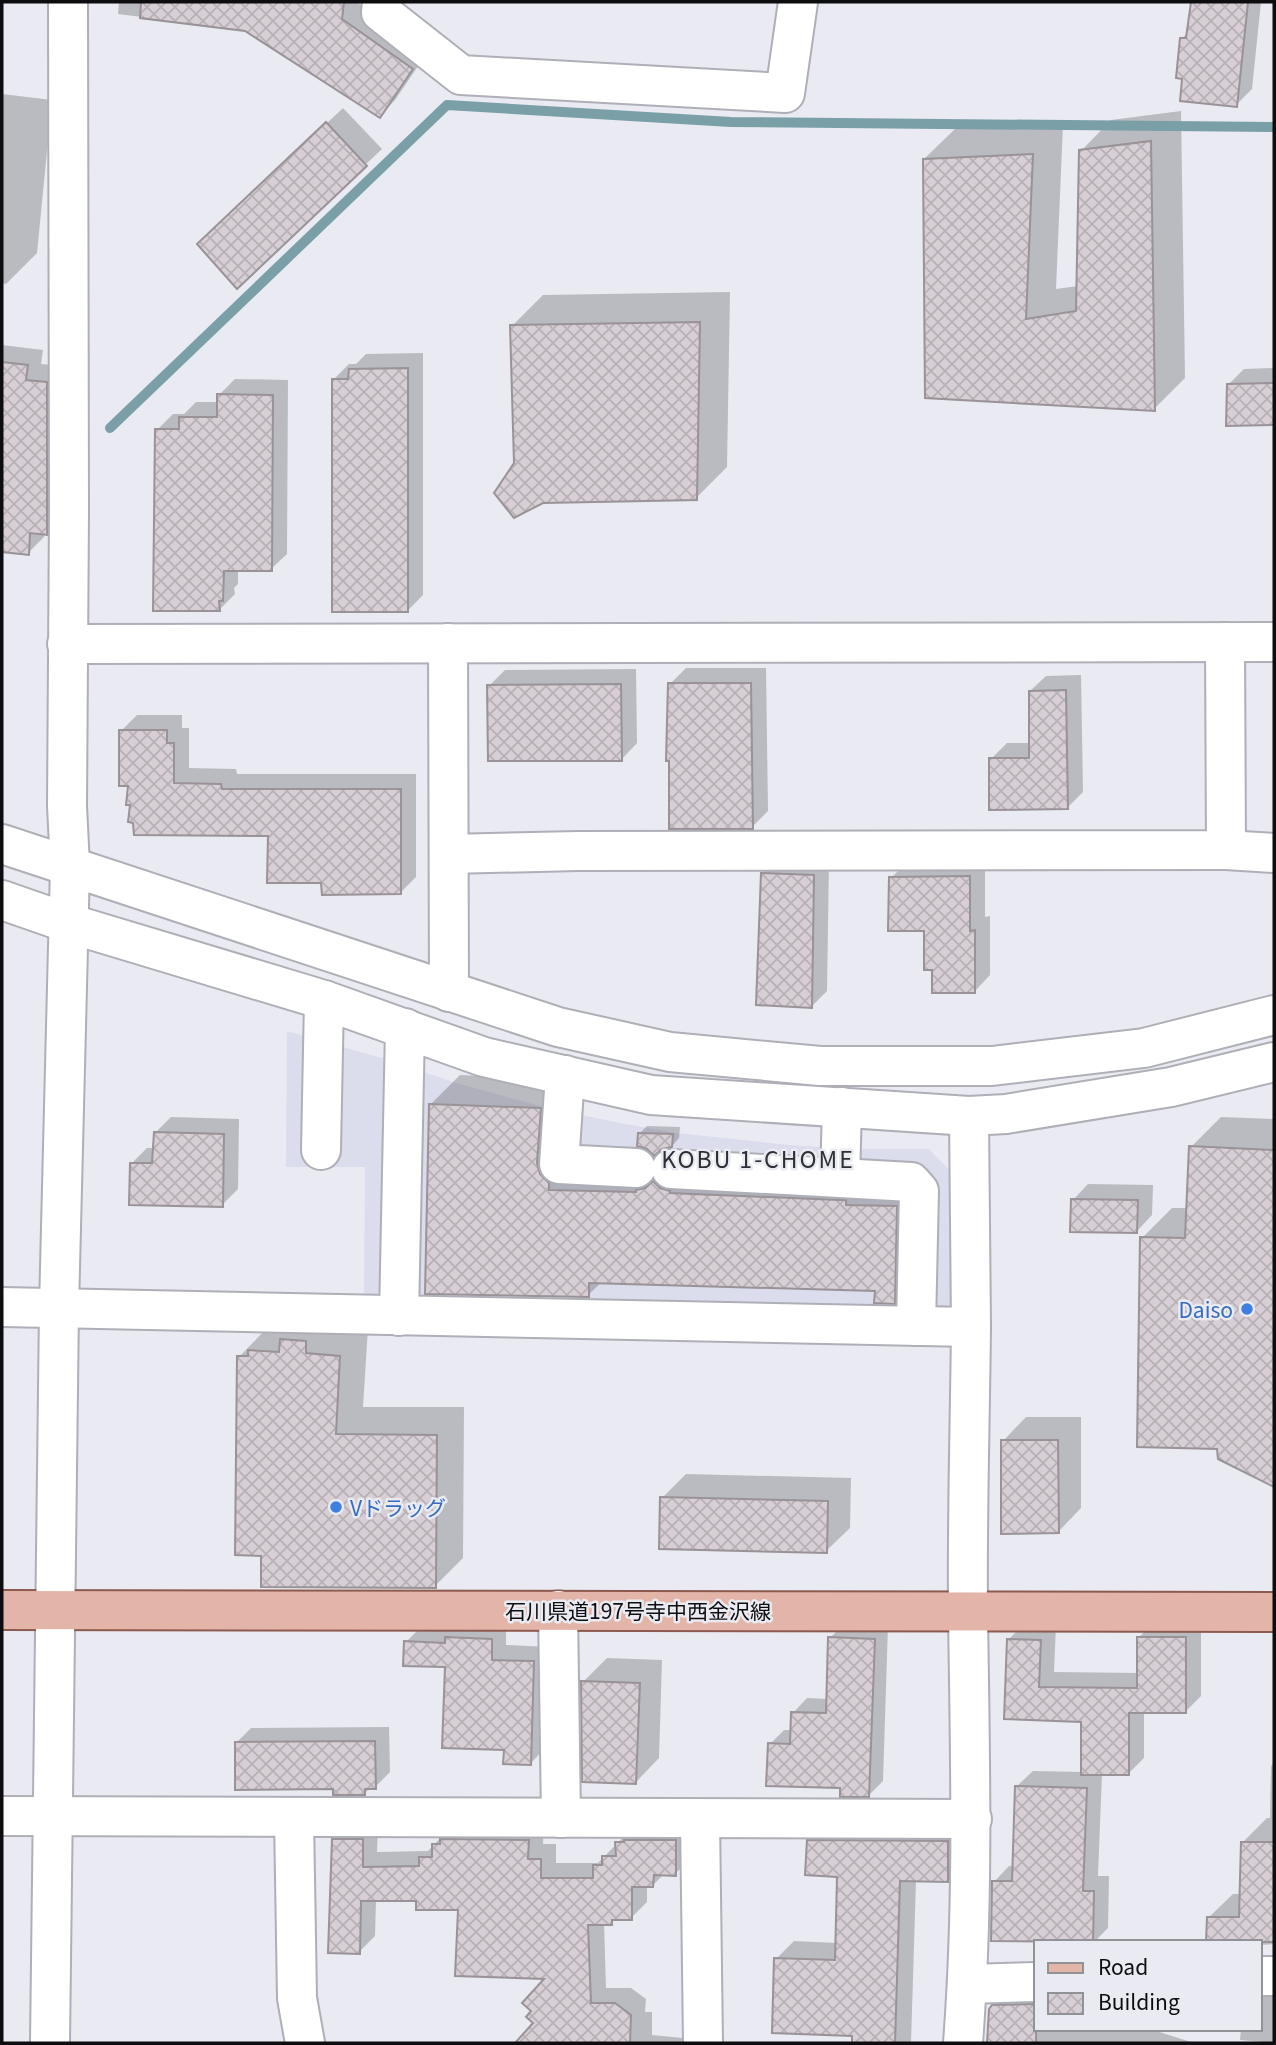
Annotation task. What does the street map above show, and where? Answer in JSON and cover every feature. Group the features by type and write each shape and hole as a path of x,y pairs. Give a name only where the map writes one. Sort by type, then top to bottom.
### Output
{"main road":[{"name":"石川県道197号寺中西金沢線","path":"2,1610 1274,1612"}],"street":[{"path":"50,2043 59,1308 70,866 66,806 69,510 68,2"},
{"path":"382,2 381,12 461,75 785,93 798,2"},
{"path":"1225,642 1226,850"},
{"path":"67,644 1274,642"},
{"path":"448,643 449,992"},
{"path":"2,844 558,1027 670,1052 820,1066 992,1066 1144,1048 1274,1015"},
{"path":"449,854 578,851 1226,850 1274,853"},
{"path":"2,900 68,923 324,1000 484,1056 651,1095 969,1116 1006,1114 1171,1087 1274,1062"},
{"path":"321,1150 324,1000"},
{"path":"399,1315 405,1028"},
{"path":"565,1075 559,1164 911,1181 919,1191 916,1326"},
{"path":"840,1178 842,1107"},
{"path":"963,2043 968,1984 972,1819 968,1611 971,1327 969,1116"},
{"path":"2,1307 971,1327"},
{"path":"558,1610 561,1818"},
{"path":"2,1816 972,1819"},
{"path":"294,1817 297,1998 305,2043"},
{"path":"700,1819 703,2043"},
{"path":"968,1984 1034,1982"}],"shaded area":[{"path":"287,1031 456,1083 547,1108 620,1123 676,1133 789,1145 849,1149 929,1149 955,1176 955,1300 941,1313 364,1299 365,1167 286,1167"}],"building":[{"path":"141,2 344,2 342,19 413,69 380,118 245,31 140,18"},
{"path":"1191,2 1248,2 1237,107 1180,101 1182,79 1176,78 1180,38 1186,38"},
{"path":"326,122 367,166 237,289 197,244"},
{"path":"1151,141 1155,411 925,398 923,159 1033,154 1026,319 1076,311 1079,150"},
{"path":"700,322 697,500 543,503 514,518 494,493 514,463 510,325"},
{"path":"2,362 28,365 26,380 47,382 47,535 30,533 29,555 2,552"},
{"path":"408,368 408,612 332,612 332,379 348,379 349,369"},
{"path":"1274,383 1274,425 1226,426 1227,384"},
{"path":"217,394 273,395 272,571 224,571 220,611 153,611 155,429 179,429 179,417 217,417"},
{"path":"668,683 751,683 753,829 669,829 669,761 666,761"},
{"path":"621,684 622,761 488,761 487,685"},
{"path":"1066,690 1068,809 989,810 989,758 1029,758 1029,691"},
{"path":"119,730 167,730 167,743 174,743 174,783 221,784 222,789 401,789 401,894 322,895 321,883 267,883 268,836 134,835 133,823 128,822 128,786 119,786"},
{"path":"761,873 814,875 812,1008 756,1005"},
{"path":"970,876 970,931 975,930 975,993 932,993 932,970 924,970 924,931 888,931 889,877"},
{"path":"429,1104 541,1108 537,1163 540,1174 549,1183 549,1190 636,1192 653,1181 670,1193 846,1200 846,1205 897,1206 895,1304 874,1303 875,1291 589,1283 589,1297 425,1294"},
{"path":"154,1132 224,1134 223,1207 129,1205 130,1163 152,1163"},
{"path":"638,1133 673,1134 672,1147 662,1149 654,1156 647,1149 637,1146"},
{"path":"1189,1146 1274,1150 1274,1487 1218,1459 1217,1449 1137,1447 1140,1237 1185,1238"},
{"path":"1071,1199 1138,1200 1137,1233 1070,1232"},
{"path":"280,1339 306,1341 306,1353 340,1356 336,1434 437,1435 436,1588 261,1587 261,1556 235,1555 237,1356 248,1356 248,1350 279,1352"},
{"path":"1001,1440 1058,1440 1059,1533 1001,1534"},
{"path":"660,1497 828,1501 827,1553 659,1549"},
{"path":"445,1637 492,1639 492,1660 534,1661 531,1765 503,1764 504,1750 442,1748 445,1667 403,1666 404,1641 445,1643"},
{"path":"828,1637 875,1639 869,1797 840,1797 840,1788 766,1786 768,1743 790,1744 791,1712 826,1713"},
{"path":"1137,1637 1186,1637 1186,1713 1129,1713 1129,1775 1081,1775 1081,1722 1004,1719 1007,1639 1041,1640 1039,1687 1137,1688"},
{"path":"581,1681 640,1683 636,1784 582,1782"},
{"path":"375,1741 376,1789 365,1789 365,1795 333,1795 333,1789 235,1790 235,1742"},
{"path":"1015,1786 1087,1788 1083,1891 1094,1891 1093,1940 991,1941 992,1881 1012,1881"},
{"path":"332,1839 363,1839 363,1867 419,1866 419,1857 432,1857 432,1844 440,1844 440,1839 529,1840 528,1859 541,1859 541,1878 593,1878 593,1865 602,1865 602,1856 616,1856 615,1842 676,1840 676,1876 654,1875 653,1887 632,1887 632,1920 612,1920 612,1925 588,1925 591,2003 615,2003 631,2015 630,2043 515,2043 533,2023 526,2017 531,2011 522,2003 544,1979 455,1976 458,1910 416,1910 416,1901 361,1901 360,1954 328,1953"},
{"path":"807,1840 948,1841 948,1882 900,1881 895,2043 852,2043 852,2036 772,2033 774,1958 835,1960 837,1877 805,1875"},
{"path":"1241,1842 1274,1842 1274,1942 1206,1940 1207,1917 1239,1917"},
{"path":"1034,2004 1036,2043 987,2043 989,2009 992,2005"}],"waterway":[{"path":"110,428 447,105 731,122 1274,127"}],"place":[{"name":"Daiso","path":"1247,1309"},
{"name":"Vドラッグ","path":"336,1507"}],"district":[{"name":"KOBU 1-CHOME","path":"758,1158"}]}
